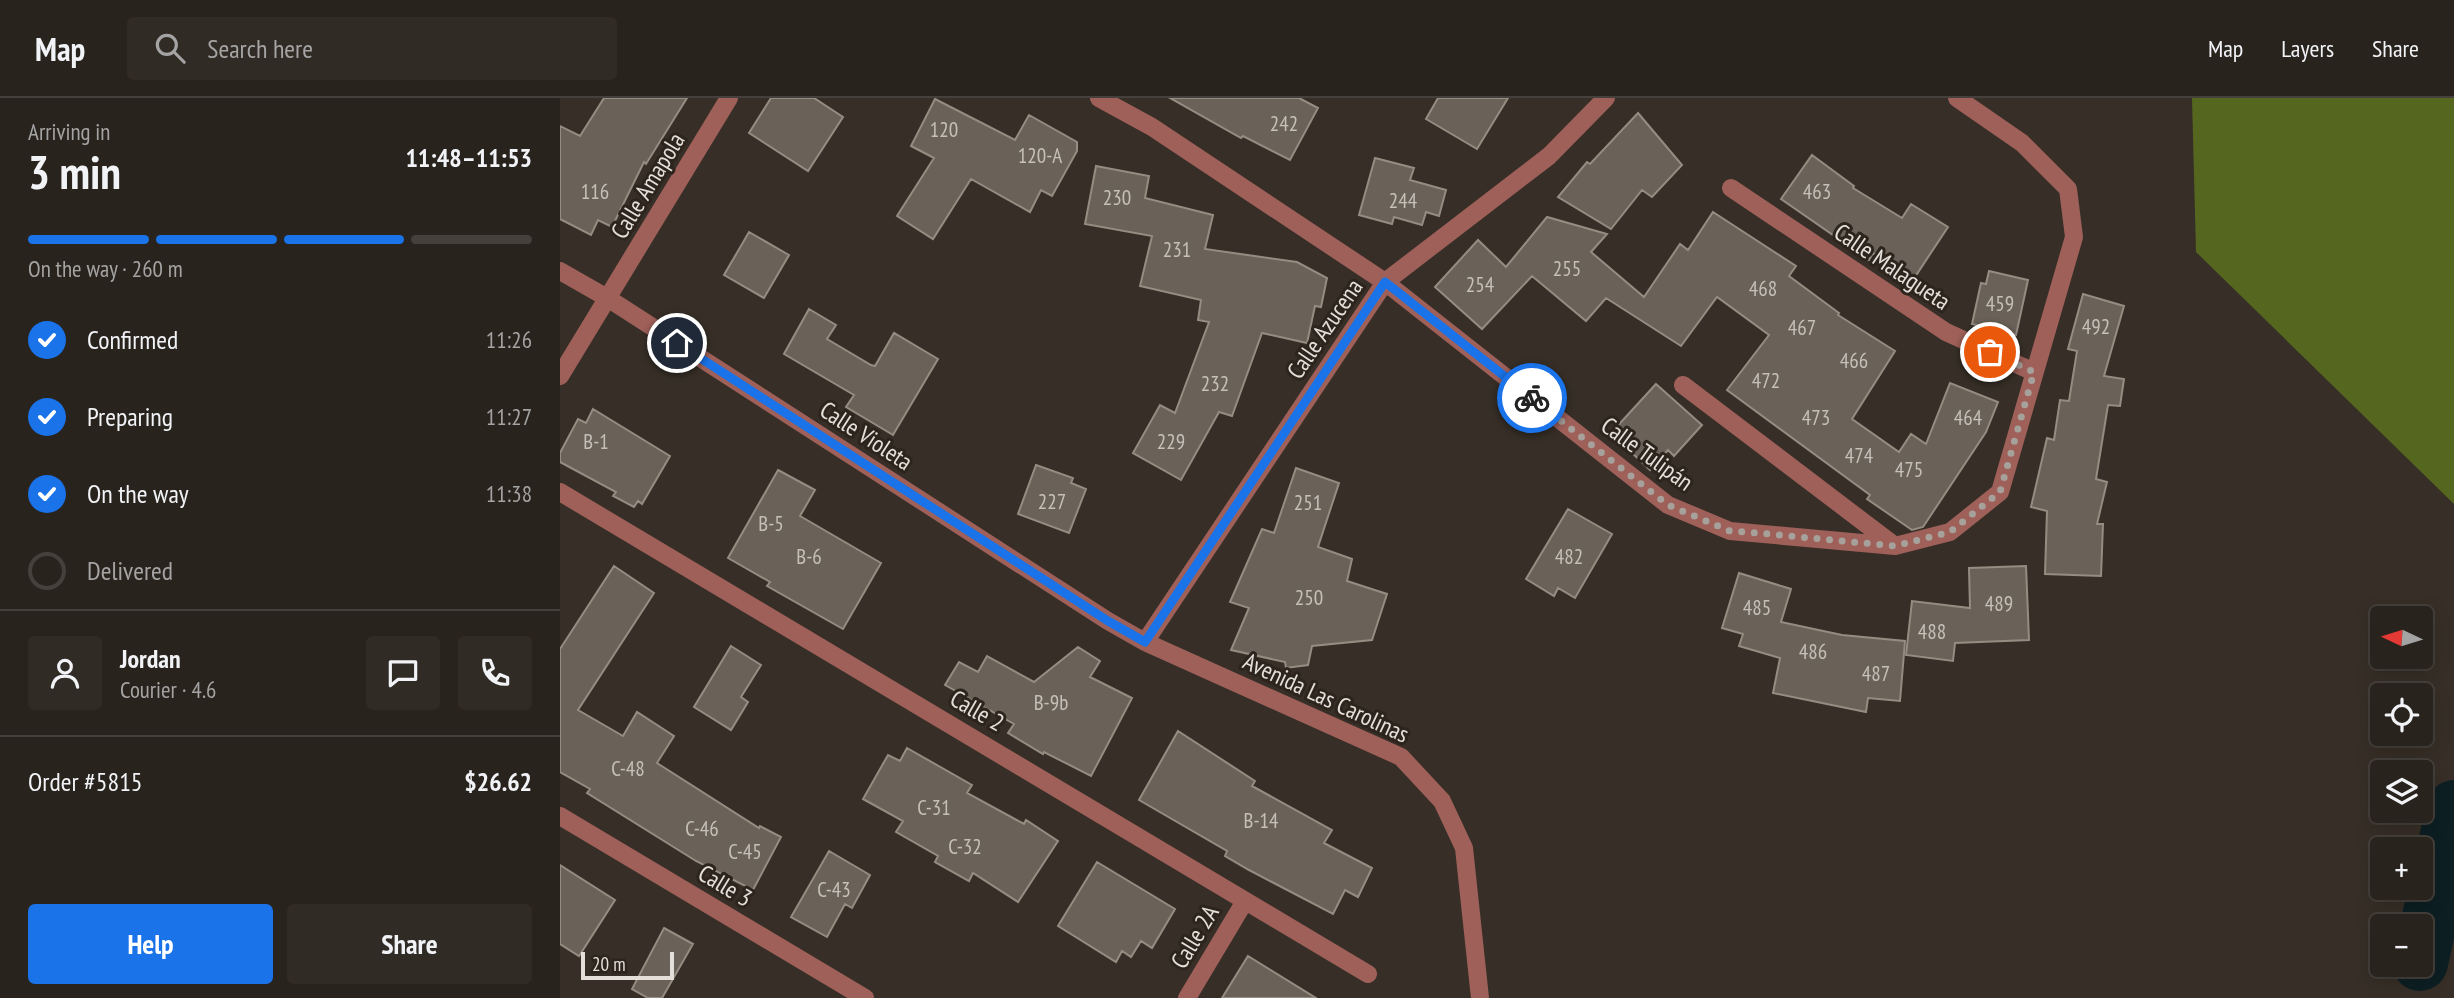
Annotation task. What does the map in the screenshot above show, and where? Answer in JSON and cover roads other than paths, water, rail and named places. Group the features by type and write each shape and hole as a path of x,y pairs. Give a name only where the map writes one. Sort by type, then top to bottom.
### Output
{"street":[{"name":"Calle Amapola","path":"560,376 729,98"},
{"name":"Calle Tulipán","path":"1099,98 1152,127 1385,282 1668,505 1730,531 1895,546 1950,532 2000,492 2074,237 2068,188 2022,143 1957,98"},
{"name":"Calle Azucena","path":"1145,642 1385,282 1549,156 1606,98"},
{"name":"Calle Malagueta","path":"1731,188 1945,332 2034,372"},
{"name":"Calle Violeta","path":"560,271 609,299 1108,621 1145,642"},
{"path":"1684,385 1895,546"},
{"name":"Calle 2","path":"560,492 1368,974"},
{"name":"Avenida Las Carolinas","path":"1145,642 1401,757 1442,801 1464,848 1480,998"},
{"name":"Calle 3","path":"560,816 865,998"},
{"name":"Calle 2A","path":"1187,998 1245,901"}],"waterway":[{"path":"2431,914 2454,808"}]}
